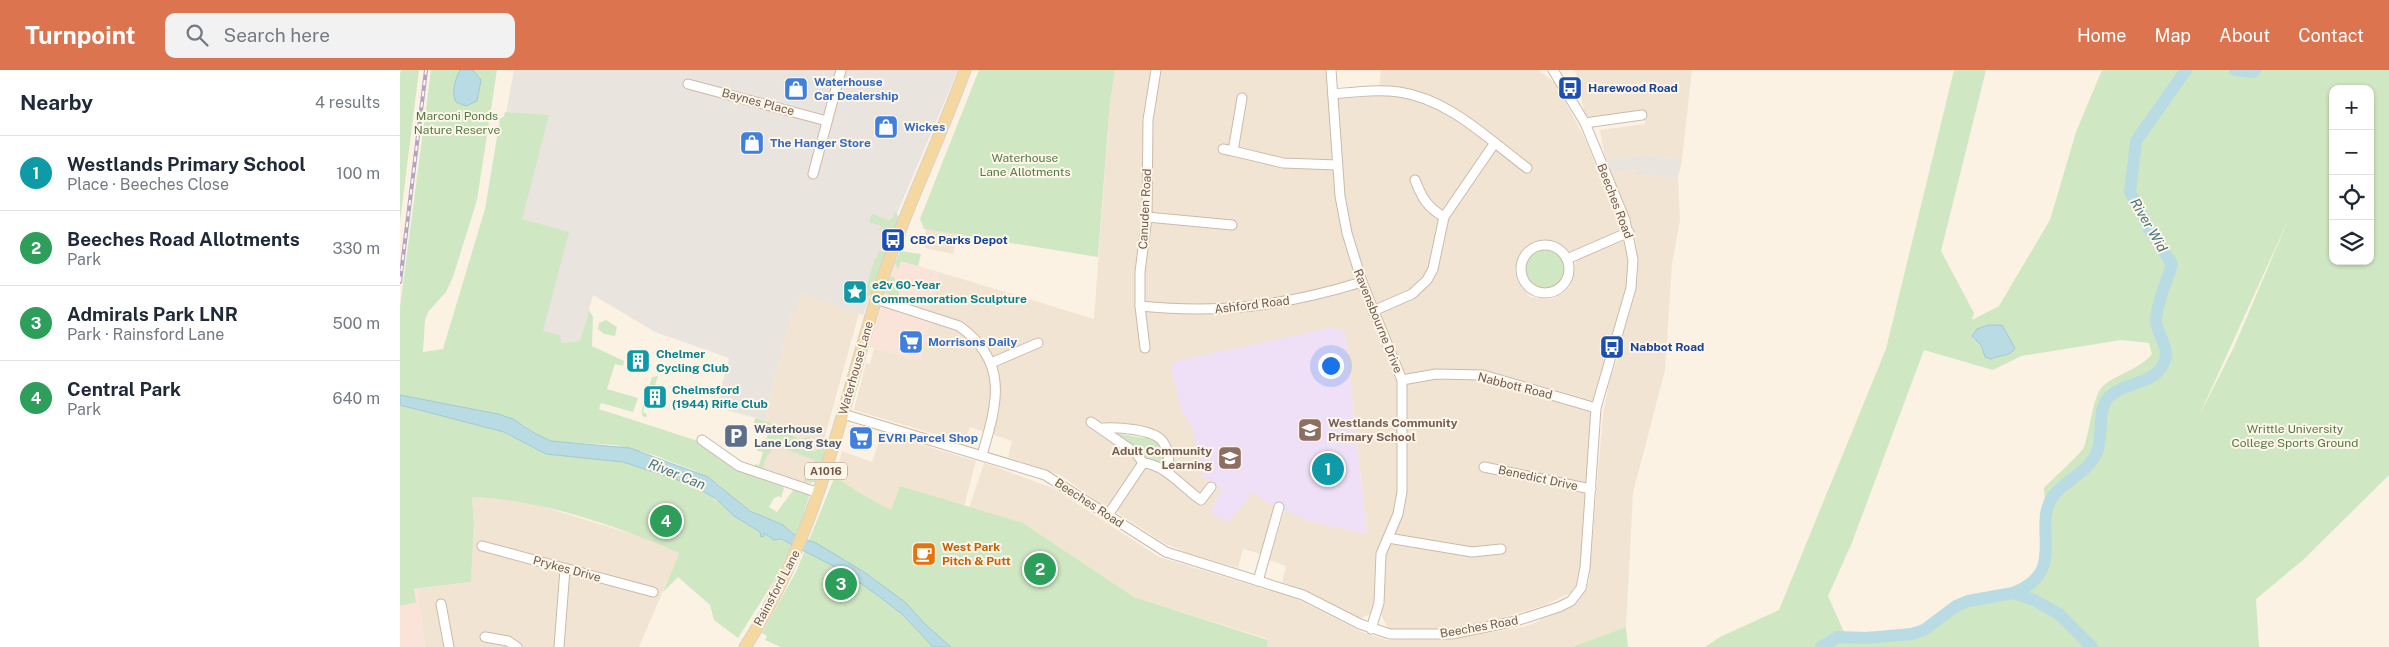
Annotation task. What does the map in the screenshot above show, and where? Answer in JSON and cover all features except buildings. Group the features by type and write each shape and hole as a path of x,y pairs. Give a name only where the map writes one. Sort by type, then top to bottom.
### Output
{"main road":[{"name":"Waterhouse Lane","path":"807,527 843,414 876,299 898,237 965,70"},
{"name":"Rainsford Lane","path":"745,647 792,563 807,527"}],"street":[{"path":"813,174 841,70"},
{"name":"Canuden Road","path":"1145,348 1140,306 1140,272 1147,217 1148,120 1156,70"},
{"name":"Ravensbourne Drive","path":"1331,70 1338,165 1345,225 1362,282 1402,380 1402,492 1398,514 1382,554 1379,603 1371,629"},
{"name":"Beeches Road","path":"843,414 982,455 1050,478 1166,552 1308,597 1371,629 1390,634 1452,634 1516,621 1572,601 1581,588 1585,568 1596,408 1632,288 1633,260 1629,232 1585,123 1556,71"},
{"name":"Baynes Place","path":"688,84 827,121"},
{"path":"1333,94 1383,91 1426,98 1452,112 1527,168"},
{"path":"1233,151 1242,98"},
{"path":"1585,123 1642,115"},
{"path":"1373,311 1412,294 1427,280 1433,269 1444,217 1494,144"},
{"path":"1223,149 1283,163 1338,165"},
{"path":"1415,180 1422,198 1430,209 1444,217"},
{"path":"1422,198 1428,189"},
{"path":"1147,217 1232,225"},
{"path":"1567,259 1629,232"},
{"path":"1549,245 1556,248 1567,259 1569,275 1565,283 1552,293 1536,292 1524,282 1520,266 1523,259 1534,248 1549,245"},
{"name":"Ashford Road","path":"1140,306 1196,311 1244,308 1302,298 1362,282"},
{"path":"876,299 959,326 979,344 991,363 996,385 996,404 982,455"},
{"path":"991,363 1038,343"},
{"name":"Nabbott Road","path":"1402,380 1436,374 1483,375 1596,408"},
{"path":"1092,422 1137,454 1143,464"},
{"path":"1103,428 1115,427 1157,436 1165,446 1169,473"},
{"path":"702,440 739,466 819,493"},
{"path":"1143,464 1150,464 1169,473 1182,487 1201,500 1211,486"},
{"path":"1108,515 1143,464"},
{"name":"Benedict Drive","path":"1484,467 1591,489"},
{"path":"1258,581 1279,507"},
{"path":"1388,538 1472,552 1502,550"},
{"name":"Prykes Drive","path":"482,546 652,592"},
{"path":"559,647 565,569"},
{"path":"441,604 449,647"},
{"path":"485,637 512,642 517,647"}],"shaded area":[{"path":"514,70 958,70 898,211 863,315 801,294 796,313 792,312 764,420 720,407 718,401 729,358 655,332 593,295 580,341 480,354 497,163"},
{"path":"1115,70 1327,70 1329,100 1378,96 1381,70 1539,70 1556,84 1585,139 1621,225 1619,232 1571,253 1552,242 1541,241 1529,245 1524,249 1517,261 1515,269 1517,280 1530,297 1550,299 1562,294 1570,286 1576,261 1622,241 1627,244 1628,260 1626,291 1596,394 1580,573 1579,581 1572,592 1545,605 1485,623 1450,629 1397,630 1388,629 1382,616 1372,613 1360,619 1317,596 1282,582 1286,566 1269,560 1285,510 1309,521 1367,534 1345,333 1333,327 1181,409 1193,427 1203,478 1223,488 1251,490 1276,506 1261,554 1243,549 1238,568 1188,553 1164,543 1119,514 1117,507 1146,466 1176,474 1167,443 1153,431 1089,420 1139,461 1113,503 1104,506 1060,475 1008,457 1012,441 970,427 964,443 854,410 866,363 870,364 874,348 920,361 926,318 939,272 1094,319 1110,102"},
{"path":"1575,70 1692,70 1682,159 1646,156 1605,159 1600,130 1645,124 1643,111 1591,118 1585,115"},
{"path":"1646,156 1682,159 1678,178 1638,175 1638,170 1610,173 1605,159"},
{"path":"1639,170 1638,175 1678,178 1680,220 1672,264 1665,370 1633,493 1626,627 1572,647 1267,647 1268,639 1134,597 1023,523 969,508 984,463 1053,488 1159,557 1297,599 1362,632 1387,640 1452,639 1523,627 1571,605 1582,596 1589,582 1603,413 1610,379 1621,349 1620,344 1634,298 1638,274 1635,235 1610,173"},
{"path":"926,229 957,234 953,254 925,248"},
{"path":"896,259 939,272 926,318 932,320 920,361 869,347"},
{"path":"801,294 859,313 822,447 825,452 816,481 810,484 763,470 775,425 764,420 792,312 795,313"},
{"name":"Westlands Community Primary School","path":"1333,327 1345,332 1367,534 1309,521 1269,504 1251,491 1249,498 1228,523 1210,512 1222,488 1203,478 1192,427 1181,409 1171,368 1176,361"},
{"path":"882,433 976,461 964,506 900,486 891,510 858,492 835,476 842,451 872,462"},
{"path":"472,497 506,498 541,506 645,538 679,553 639,647 425,647 418,589 471,582 474,524"},
{"path":"418,589 425,647 400,647 400,591"}],"green space":[{"path":"401,70 419,70 400,222 400,74"},
{"name":"Marconi Ponds Nature Reserve","path":"431,70 497,70 477,200 453,277 446,292 428,312 425,320 423,352 443,349 485,209 500,119 504,116 505,112 549,115 522,219 569,232 543,331 560,335 562,343 580,341 589,310 593,317 592,346 624,361 623,366 615,364 607,389 638,398 633,412 601,403 599,409 701,442 781,484 784,488 781,498 779,496 774,498 769,507 777,512 794,489 810,494 796,536 783,525 778,525 744,507 719,485 695,471 654,455 616,445 551,441 536,434 524,425 498,414 400,395 400,307"},
{"name":"Waterhouse Lane Allotments","path":"979,70 1115,70 1110,102 1098,257 924,229 920,219"},
{"name":"Writtle University College Sports Ground","path":"1954,70 1986,70 1941,251 1974,313 1972,320 1999,306 2050,220 2076,132 2102,70 2389,70 2389,475 2303,560 2256,599 2259,647 1826,647 1833,642 1844,641 1844,632 1828,636 1816,647 1705,647 1720,637 1779,610 1886,349","holes":["2290,216 2234,347 2199,416","2121,340 2149,343 2152,354 2146,360 2109,381 2099,391 2084,447 2044,488 2045,550 2039,567 2031,577 2022,584 2011,588 1965,598 1948,606 1927,622 1915,628 1884,634 1844,632 1828,596 1851,545 1924,350 1993,370 2021,356"]},
{"path":"895,211 899,218 888,245 881,243 885,233 880,231 881,226 869,222 872,214 888,220 892,219"},
{"path":"1549,248 1557,251 1563,257 1566,269 1563,281 1557,287 1541,290 1533,287 1527,281 1524,265 1527,257 1533,251"},
{"path":"879,251 886,252 872,293 866,298 864,294"},
{"path":"900,251 921,254 918,266 901,261 898,269 895,263"},
{"path":"890,277 894,277 901,300 885,293"},
{"path":"606,320 617,327 615,336 604,334 598,329 599,323"},
{"path":"658,376 648,406 645,405 643,412 647,414 646,418 642,415 642,410 652,377"},
{"path":"718,401 720,407 769,422 798,439 809,437 812,442 808,448 815,452 819,447 824,448 825,452 815,482 804,482 806,474 811,475 815,460 779,447 773,448 766,458 763,470 755,467 755,464 759,465 763,452 757,451 758,447 764,448 768,433 754,424 755,418 716,407"},
{"path":"400,405 504,432 546,454 623,462 693,485 747,524 792,545 774,581 738,638 714,620 710,605 678,577 663,592 679,553 630,533 551,508 498,499 472,497 474,524 471,582 414,589 416,602 400,606"},
{"path":"1117,430 1120,434 1144,438 1147,436 1161,445 1164,461 1166,462 1165,467 1149,462 1113,433"},
{"path":"835,476 858,492 891,510 900,486 1023,523 1134,597 1268,640 1267,647 781,647 765,640 767,636 762,633 796,572"},
{"path":"1626,627 1628,647 1572,647"}],"water":[{"path":"460,70 473,70 481,80 477,101 466,106 456,102 454,94 455,82"},
{"path":"1988,325 2002,325 2015,348 2013,351 2008,355 1991,359 1985,357 1981,345 1972,336 1977,329"},
{"path":"400,395 498,414 513,419 551,441 630,448 708,477 750,511 783,525 796,536 816,543 864,572 905,602 926,625 951,647 933,647 903,615 843,571 781,539 774,540 764,533 764,536 761,537 760,532 734,516 716,499 693,485 623,462 546,454 504,432 400,405"}],"waterway":[{"name":"River Wid","path":"2013,593 2030,584 2040,573 2045,561 2045,520 2048,507 2059,489 2089,465 2097,452 2101,416 2105,402 2123,388 2155,374 2165,360 2164,344 2156,320 2160,299 2172,264 2151,232 2130,192 2136,141 2186,70"},
{"name":"River Wid","path":"2235,70 2253,72 2255,70"},
{"name":"River Can","path":"1821,647 1838,637 1866,638 1912,634 1924,630 1956,606 1968,601 2013,593 2034,600 2059,614 2092,647"}],"railway":[{"path":"400,282 426,70"}],"place":[{"name":"Harewood Road","path":"1570,88"},
{"name":"Waterhouse Car Dealership","path":"796,89"},
{"name":"Wickes","path":"886,127"},
{"name":"The Hanger Store","path":"752,143"},
{"name":"CBC Parks Depot","path":"893,240"},
{"name":"e2v 60-Year Commemoration Sculpture","path":"855,292"},
{"name":"Morrisons Daily","path":"911,342"},
{"name":"Nabbot Road","path":"1612,347"},
{"name":"Chelmer Cycling Club","path":"638,361"},
{"name":"Chelmsford (1944) Rifle Club","path":"655,397"},
{"name":"Westlands Community Primary School","path":"1310,430"},
{"name":"Waterhouse Lane Long Stay","path":"736,436"},
{"name":"EVRI Parcel Shop","path":"861,438"},
{"name":"Adult Community Learning","path":"1230,458"},
{"name":"Westlands Primary School","path":"1328,469"},
{"name":"Central Park","path":"666,521"},
{"name":"West Park Pitch & Putt","path":"924,554"},
{"name":"Beeches Road Allotments","path":"1040,569"},
{"name":"Admirals Park LNR","path":"841,584"}]}
